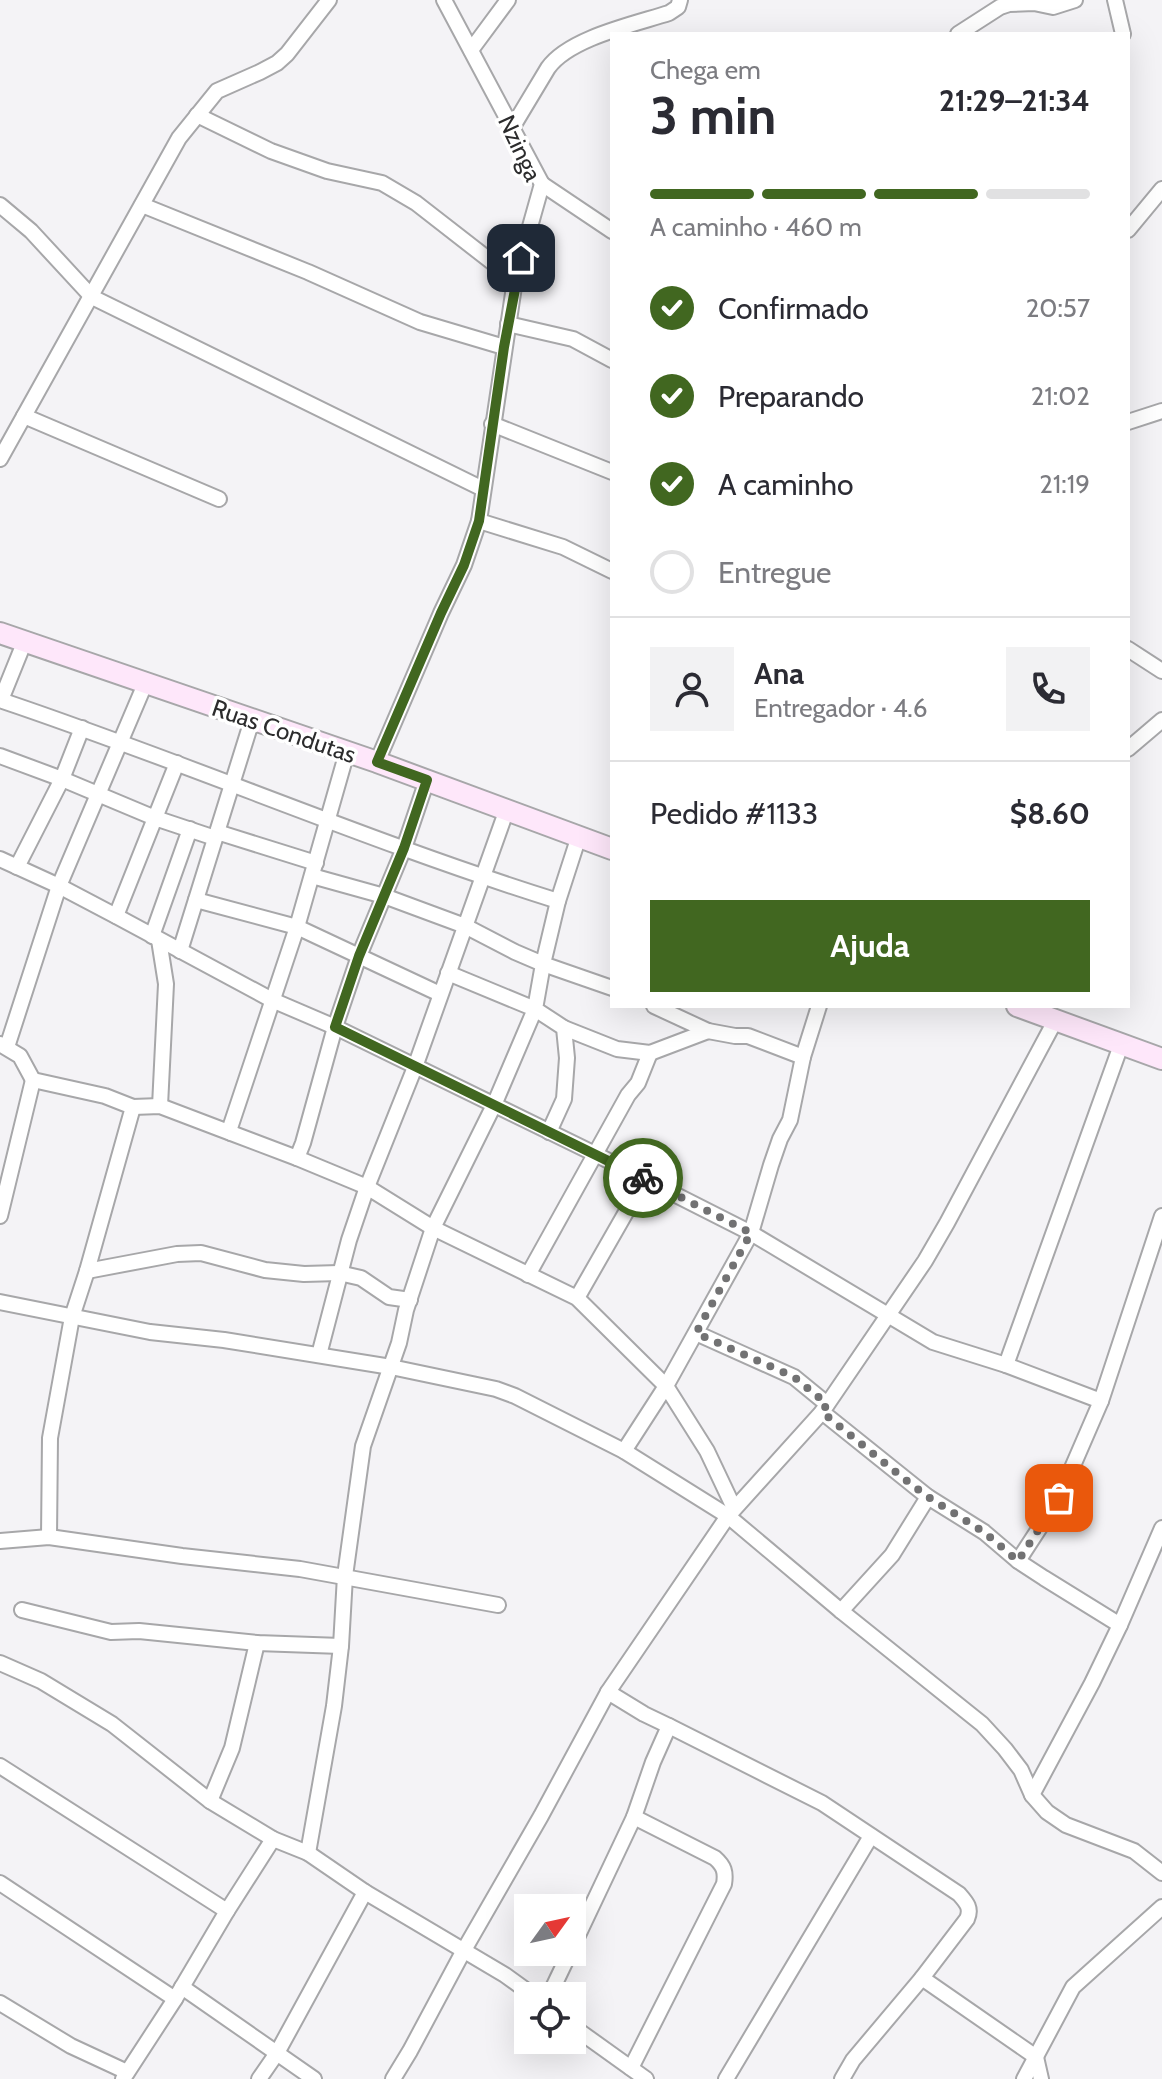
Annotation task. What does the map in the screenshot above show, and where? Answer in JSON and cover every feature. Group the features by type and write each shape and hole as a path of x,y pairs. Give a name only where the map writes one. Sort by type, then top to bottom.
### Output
{"street":[{"path":"0,459 179,138 217,91 277,63 287,54 329,0"},
{"name":"Nzinga","path":"377,762 464,565 479,521 515,280 542,184 444,0"},
{"path":"471,50 508,0"},
{"path":"610,32 669,13 678,7 680,0"},
{"path":"961,32 1009,4 1034,3 1053,7 1075,0"},
{"path":"1115,0 1123,32"},
{"path":"512,128 553,60 563,52 610,32"},
{"path":"197,115 271,151 327,171 382,183 416,203 515,280"},
{"path":"542,184 610,230"},
{"path":"1130,228 1162,189"},
{"path":"0,205 31,231 92,297 483,489"},
{"path":"142,205 308,272 420,322 504,347"},
{"path":"508,324 573,339 610,359"},
{"path":"1130,421 1162,411"},
{"path":"24,416 219,499"},
{"path":"492,424 610,471"},
{"path":"479,521 563,547 610,570"},
{"name":"Ruas Condutas","path":"0,633 377,762 610,848"},
{"path":"24,643 0,700 483,877 558,901"},
{"path":"1130,650 1162,671"},
{"path":"0,1216 33,1080 20,1056 4,1045 59,886 145,684"},
{"path":"180,951 252,720"},
{"path":"1130,747 1162,720"},
{"path":"17,867 62,779 82,728"},
{"path":"231,1133 230,1128 297,927 347,752"},
{"path":"0,756 155,818 216,835 465,926 543,964 610,987"},
{"path":"116,916 177,763"},
{"path":"297,1158 359,956 404,848 427,780"},
{"path":"319,1355 339,1273 367,1187 415,1067 507,809"},
{"path":"160,1106 166,984 156,938 190,829"},
{"path":"308,1853 334,1706 345,1576 363,1446 391,1367 433,1228 494,1105 535,1009 558,901 579,836"},
{"path":"0,859 59,886 272,1000 335,1027 751,1233 933,1342 1006,1365 1101,1401"},
{"path":"196,900 297,927 440,994"},
{"path":"448,973 535,1009 564,1028 617,1049 650,1053 708,1031"},
{"path":"658,1008 708,1031 748,1036 803,1057"},
{"path":"624,1451 666,1386 751,1233 780,1139 790,1120 803,1057 818,1008"},
{"path":"1022,1008 1162,1059"},
{"path":"393,2079 608,1692 731,1512 825,1408 925,1261 1055,1021"},
{"path":"549,1132 564,1099 567,1058 564,1028"},
{"path":"1006,1365 1121,1045"},
{"path":"528,1275 628,1095 638,1083 650,1053"},
{"path":"33,1080 105,1096 133,1107 160,1106 297,1158 367,1187 433,1228 577,1298 666,1386 707,1451 731,1512"},
{"path":"49,1537 50,1438 72,1317 133,1107"},
{"path":"577,1298 645,1179"},
{"path":"1018,1561 1059,1498 1101,1401 1162,1216"},
{"path":"87,1271 201,1253 265,1270 304,1274 339,1273 361,1278 389,1297 410,1300"},
{"path":"0,1302 150,1332 224,1340 391,1367 504,1391 624,1451 731,1512 841,1611 982,1724 1021,1770 1032,1795 1047,1812 1066,1825 1134,1851 1162,1873"},
{"path":"696,1333 794,1377 825,1408 928,1497 984,1532 1018,1561 1120,1625"},
{"path":"841,1611 892,1555 928,1497"},
{"path":"1032,1795 1092,1683 1162,1528"},
{"path":"0,1541 49,1537 345,1576 498,1605"},
{"path":"22,1610 111,1632 139,1631 257,1643 341,1646"},
{"path":"210,1801 234,1740 257,1643"},
{"path":"0,1663 41,1681 112,1724 210,1801 273,1839 308,1853 365,1892 515,1982"},
{"path":"608,1692 644,1714 822,1803 959,1894 968,1905 967,1919 853,2060 842,2079"},
{"path":"586,1918 634,1817 669,1726"},
{"path":"0,1766 227,1911"},
{"path":"631,2068 724,1884 726,1873 715,1858 634,1817"},
{"path":"726,2079 871,1836"},
{"path":"0,2003 125,2076 273,1839"},
{"path":"0,1883 277,2053 314,2079"},
{"path":"259,2079 277,2053 365,1892"},
{"path":"1024,2079 1073,1987 1162,1907"},
{"path":"922,1978 1036,2057 1041,2079"},
{"path":"586,2036 646,2079"}],"way so far":[{"path":"643,1178 751,1233 696,1333 794,1377 827,1404 822,1412 903,1478 984,1532 1018,1561 1059,1498"}],"route":[{"path":"521,258 504,347 479,521 464,565 377,762 427,780 335,1027 643,1178"}]}
